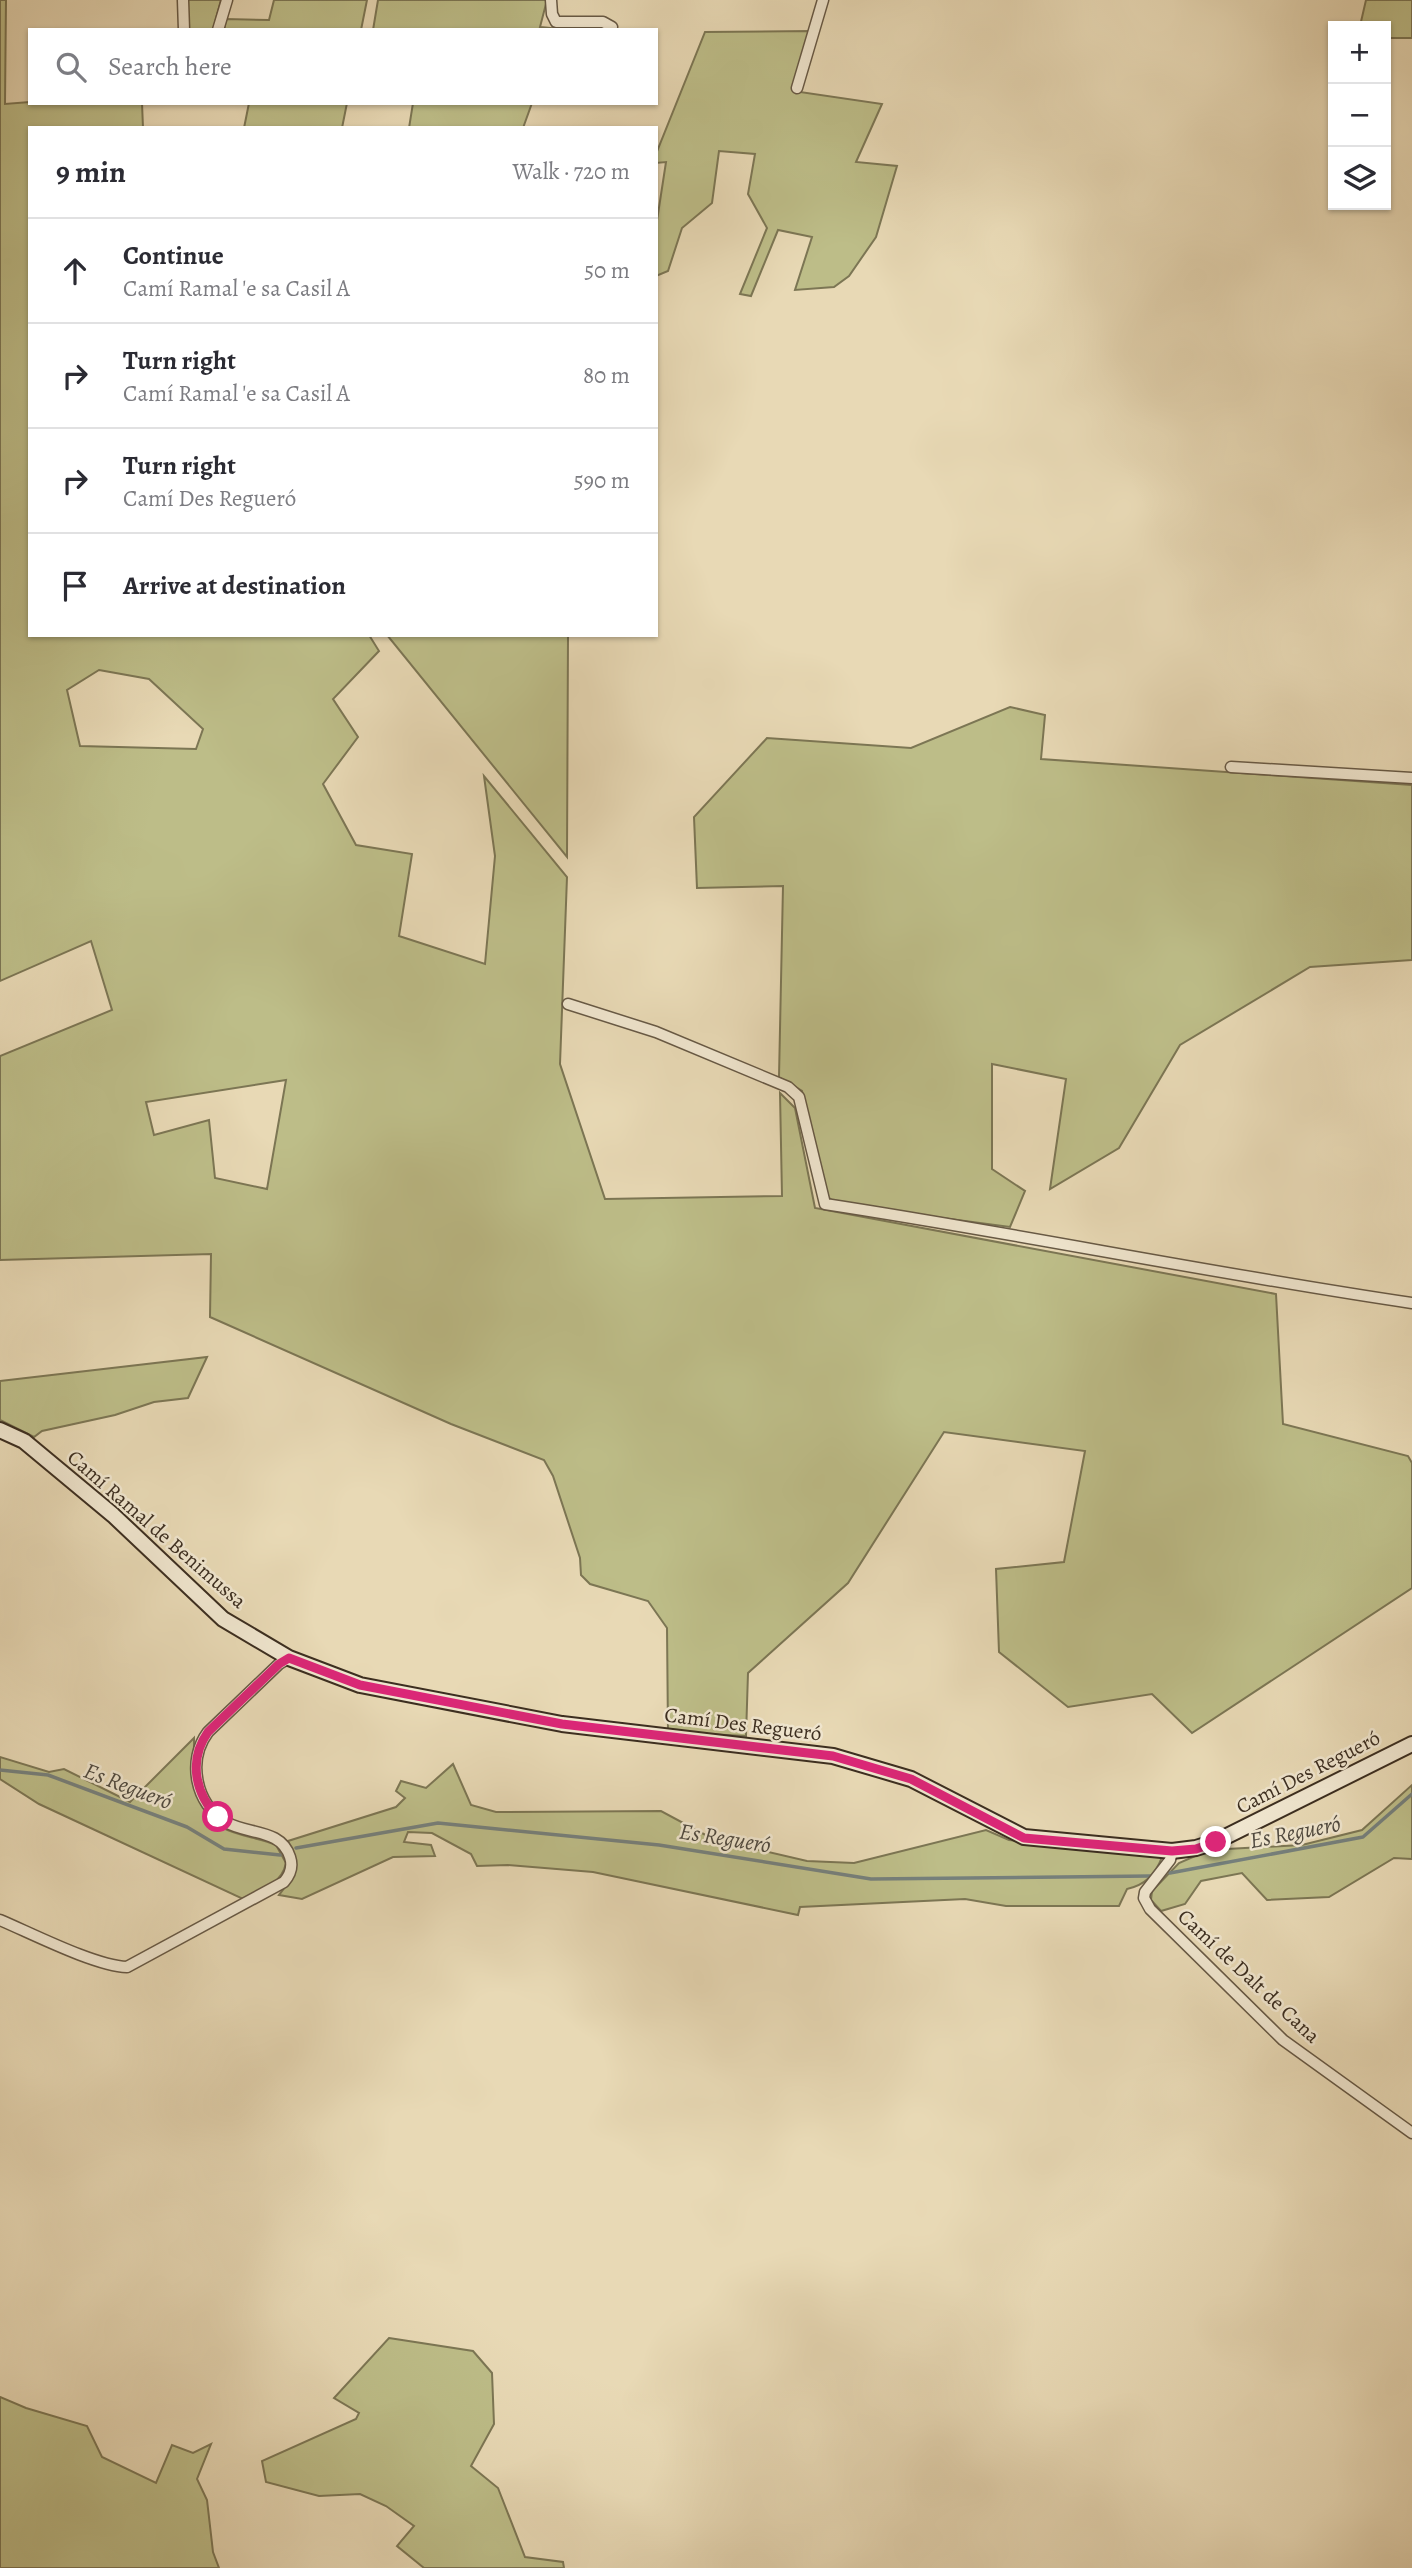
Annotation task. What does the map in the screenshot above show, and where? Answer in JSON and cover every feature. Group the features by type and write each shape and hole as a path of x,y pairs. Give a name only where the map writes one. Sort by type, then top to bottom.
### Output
{"street":[{"path":"183,0 184,28"},
{"path":"219,28 227,0"},
{"path":"551,0 552,14 556,22 603,22 612,27"},
{"path":"797,88 823,0"},
{"path":"1231,766 1412,778"},
{"path":"568,1004 656,1032 788,1087 799,1097 825,1204 975,1227 1206,1271 1412,1303"},
{"name":"Camí Ramal de Benimussa","path":"0,1430 24,1441 113,1515 223,1619 289,1658"},
{"path":"0,1920 90,1958 127,1967 284,1882 290,1872 291,1863 285,1848 268,1834 232,1826 218,1817 207,1804 195,1765 199,1746 208,1732 279,1664 289,1658"},
{"name":"Camí Des Regueró","path":"289,1658 360,1685 562,1724 833,1756 911,1779 1024,1838 1172,1851 1196,1849 1216,1842 1412,1744"},
{"name":"Camí de Dalt de Cana","path":"1172,1851 1170,1860 1145,1892 1144,1898 1150,1909 1283,2039 1412,2133"}],"green space":[{"path":"0,0 6,0 5,104 142,105 143,126 28,126 28,637 370,637 379,651 333,699 358,737 323,784 356,845 412,854 399,936 485,964 495,856 484,776 567,877 560,1064 605,1199 782,1196 780,1093 795,1108 815,1208 1276,1294 1283,1424 1408,1456 1412,1463 1412,1588 1192,1733 1152,1694 1068,1707 999,1652 996,1569 1064,1562 1085,1451 944,1432 848,1583 748,1673 746,1736 668,1732 667,1628 648,1601 590,1584 581,1575 580,1558 553,1476 544,1460 451,1424 210,1317 211,1254 0,1260 0,1056 112,1010 91,941 0,981","holes":["99,670 149,679 203,729 196,749 80,746 67,690","286,1080 267,1189 215,1178 209,1120 154,1135 146,1102"]},
{"path":"187,0 221,0 214,28 189,28"},
{"path":"274,0 367,0 361,28 224,28 226,19 269,20"},
{"path":"378,0 547,0 540,27 550,28 373,28"},
{"path":"1366,0 1412,0 1412,38 1391,38 1391,21 1361,21"},
{"path":"811,31 793,91 882,104 856,162 897,166 876,237 849,276 834,287 795,290 812,237 778,230 751,296 740,294 767,228 748,194 755,154 719,151 712,203 682,228 668,271 658,275 658,214 666,162 658,163 658,149 705,32"},
{"path":"249,105 347,105 342,126 244,126"},
{"path":"413,105 531,105 524,126 409,126"},
{"path":"389,637 568,637 567,857"},
{"path":"1010,707 1045,715 1041,759 1412,785 1412,960 1310,967 1180,1045 1119,1148 1050,1189 1066,1079 992,1064 992,1169 1025,1191 1010,1227 837,1204 824,1194 802,1091 779,1077 783,886 697,888 694,817 767,738 911,748"},
{"path":"207,1357 188,1398 154,1402 115,1415 42,1431 34,1437 0,1420 0,1381"},
{"path":"194,1738 196,1788 205,1810 223,1828 276,1845 286,1863 275,1882 243,1899 39,1804 0,1779 0,1757 49,1772 64,1769 130,1802"},
{"path":"453,1764 471,1805 496,1812 661,1811 713,1839 807,1861 854,1863 986,1830 1009,1840 1162,1857 1149,1878 1127,1889 1119,1906 1006,1906 965,1899 800,1907 798,1915 593,1872 508,1865 477,1866 471,1854 432,1833 408,1832 404,1842 431,1845 435,1856 393,1857 302,1899 279,1895 293,1870 288,1841 396,1807 405,1798 396,1791 401,1781 426,1788"},
{"path":"1412,1785 1412,1859 1394,1858 1329,1897 1267,1900 1242,1873 1201,1881 1185,1904 1161,1911 1151,1900 1152,1891 1179,1863 1209,1850 1302,1845 1362,1830"},
{"path":"389,2338 473,2351 492,2373 494,2424 471,2466 498,2488 525,2557 563,2562 564,2568 424,2568 397,2546 414,2526 386,2506 360,2494 319,2496 266,2482 262,2461 356,2419 359,2413 334,2398"},
{"path":"0,2397 26,2408 87,2426 102,2457 156,2483 172,2445 193,2453 211,2444 197,2479 207,2500 213,2552 219,2568 0,2568"}],"waterway":[{"name":"Es Regueró","path":"0,1770 48,1775 187,1827 224,1849 280,1855"},
{"name":"Es Regueró","path":"1170,1873 1363,1837 1412,1794"},
{"name":"Es Regueró","path":"296,1848 438,1823 659,1845 871,1879 1150,1876"}],"route":[{"path":"218,1817 207,1804 195,1772 196,1756 202,1739 279,1664 289,1658 360,1685 562,1724 833,1756 911,1779 1024,1838 1172,1851 1196,1849 1216,1842"}]}
